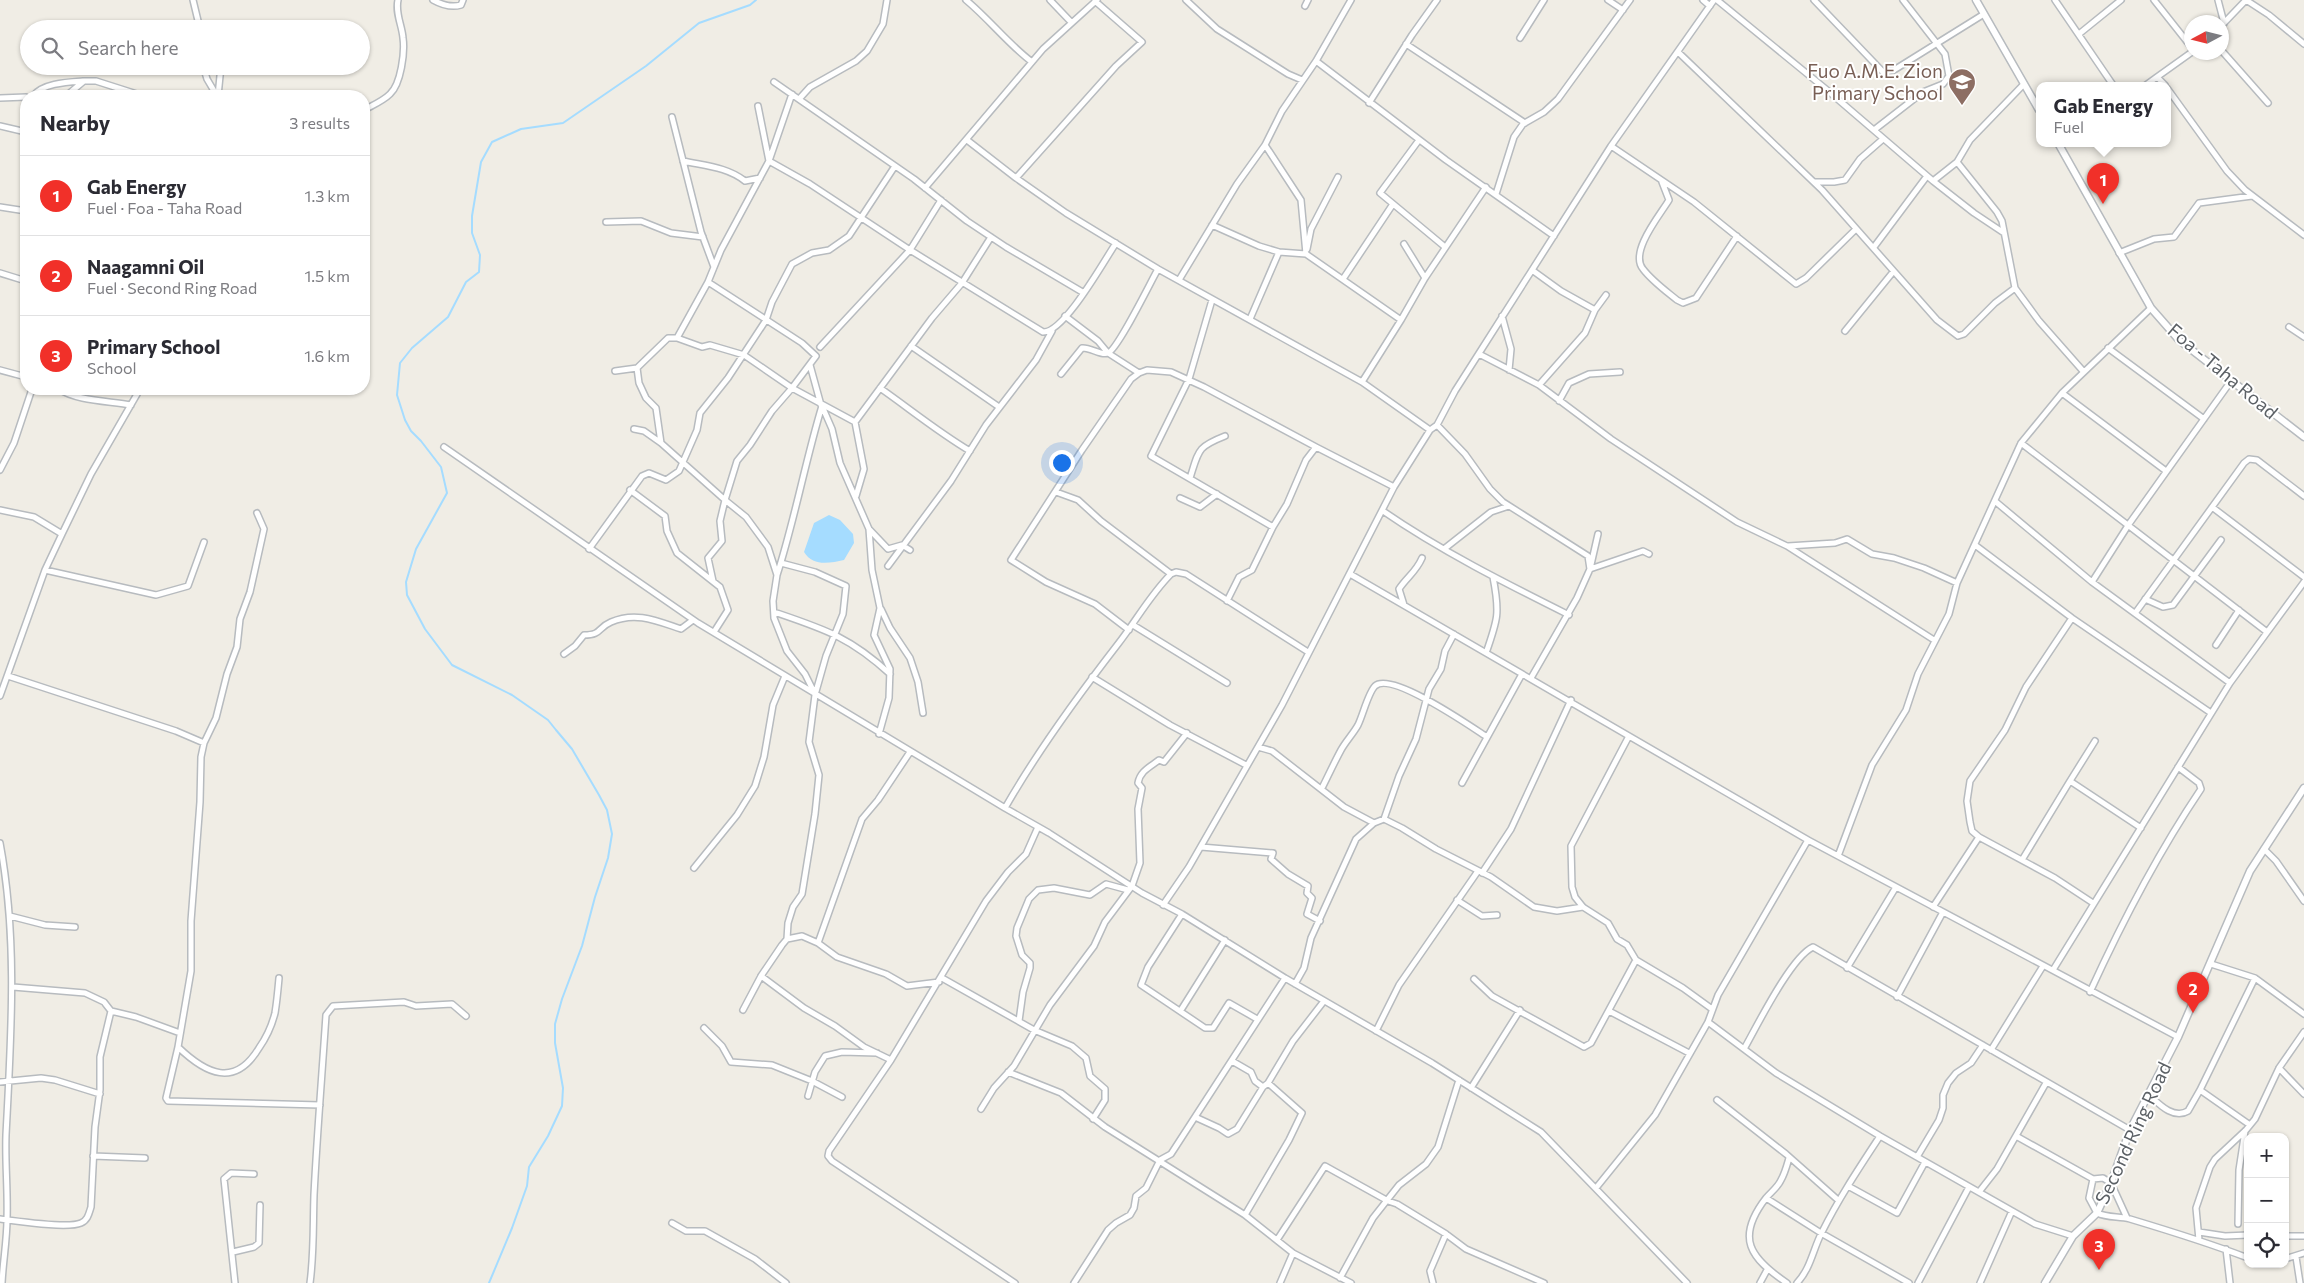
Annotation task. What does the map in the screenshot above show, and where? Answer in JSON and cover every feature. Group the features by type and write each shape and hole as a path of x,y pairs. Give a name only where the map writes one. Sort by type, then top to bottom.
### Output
{"street":[{"path":"193,0 198,20"},
{"path":"370,106 392,92 397,80 403,56 403,38 396,7 398,0"},
{"path":"433,0 440,4 454,7 462,5 463,0"},
{"path":"800,98 810,87 856,61 867,51 884,24 887,0"},
{"path":"966,0 995,25 1011,46 1032,62"},
{"path":"1050,0 1071,22"},
{"path":"1186,0 1217,29 1288,74 1302,80"},
{"path":"1305,6 1308,0"},
{"path":"1179,280 1212,225 1265,145 1282,111 1316,62 1351,0"},
{"path":"1370,104 1406,44 1437,0"},
{"path":"1520,38 1544,0"},
{"path":"1608,0 1622,10"},
{"path":"1496,194 1514,137 1525,123 1544,112 1558,99 1630,0"},
{"path":"1703,0 1710,6"},
{"path":"1163,905 1201,846 1258,747 1394,487 1430,430 1437,425 1502,316 1611,146 1716,0 1933,181 1974,213 2004,233"},
{"path":"1814,0 1883,72 1894,70 1984,14"},
{"path":"1874,130 1924,92 1947,80 1948,70 1945,54 1936,45 1903,0"},
{"path":"1976,0 2036,105"},
{"path":"2054,0 2112,82"},
{"path":"2079,34 2121,0"},
{"path":"2154,0 2184,38"},
{"path":"2218,0 2221,15"},
{"path":"2229,18 2246,0 2269,15 2304,44"},
{"path":"925,188 1043,49 1096,1 1142,42 1116,66 1016,178"},
{"path":"1406,44 1525,123"},
{"path":"1678,52 1814,182 1874,247 1937,320 1958,336 1964,334 1994,302 2015,288"},
{"path":"2150,82 2184,58"},
{"path":"2229,59 2268,103"},
{"path":"1316,62 1419,140 1554,236"},
{"path":"206,75 213,90"},
{"path":"218,90 220,75"},
{"path":"2157,77 2162,82"},
{"path":"73,90 84,81"},
{"path":"40,90 47,87 84,81 96,81 124,90"},
{"path":"774,82 800,98 991,237 1084,293"},
{"path":"1933,181 1957,162 1970,140 2024,84"},
{"path":"2171,93 2227,171 2253,196 2304,235"},
{"path":"677,338 708,282 721,250 760,178 792,94"},
{"path":"0,98 20,97"},
{"path":"758,106 768,161"},
{"path":"672,117 702,237 714,268"},
{"path":"0,126 20,131"},
{"path":"0,132 9,128"},
{"path":"1814,182 1845,180 1860,160 1883,139"},
{"path":"967,140 1016,178 1066,213 1212,300 1250,319 1362,382 1430,430"},
{"path":"1419,140 1380,194 1445,248"},
{"path":"1265,145 1301,200 1306,254"},
{"path":"1611,146 1694,202 1788,278 1799,284 1856,229"},
{"name":"Foa - Taha Road","path":"2060,147 2151,308 2179,340 2304,437"},
{"path":"683,161 724,168 745,181 760,178"},
{"path":"768,161 810,184 910,250 1038,330 1052,331"},
{"path":"1957,162 2002,221 2015,288 2039,321 2084,371"},
{"path":"589,549 642,476 649,473 666,480 679,470 697,430 700,413 744,355 766,320 772,302 792,264 812,253 829,250 849,236 895,166"},
{"path":"1874,247 1927,176"},
{"path":"1306,254 1311,230 1338,177"},
{"path":"1662,182 1669,200 1646,236 1641,249 1641,268 1677,300 1683,303 1696,298 1737,236"},
{"path":"1362,382 1425,278 1486,187"},
{"path":"2119,253 2154,239 2174,237 2199,203 2253,196"},
{"path":"820,347 910,250 941,200"},
{"path":"1343,280 1393,204"},
{"path":"0,208 20,210"},
{"path":"606,222 641,221 671,233 702,237"},
{"path":"1212,225 1247,242 1279,252 1306,254 1401,320"},
{"path":"856,496 864,469 854,422 911,346 962,283 991,237"},
{"path":"888,566 951,480 999,407 1036,360 1052,331 1084,293 1116,243"},
{"path":"1404,244 1425,278"},
{"path":"1250,319 1279,252"},
{"path":"1108,353 1126,327 1158,269"},
{"path":"1532,270 1561,291 1595,310"},
{"path":"1845,331 1894,272"},
{"path":"0,273 20,279"},
{"path":"708,282 802,343 816,356 772,411 750,445 737,460 720,521 722,541 708,558 713,580"},
{"path":"1539,385 1585,333 1595,310 1606,295"},
{"path":"1212,300 1189,379 1151,456 1273,527"},
{"path":"1838,856 1872,765 1906,710 1934,640 1949,614 1957,583 1996,502 2021,443 2062,393 2151,308"},
{"path":"1065,316 1098,341 1108,353 1139,372"},
{"path":"1502,316 1511,349 1510,370"},
{"path":"2289,327 2304,337"},
{"path":"615,371 637,368 668,338 677,338 702,346 710,345 744,355 792,388 854,422"},
{"path":"911,346 999,407"},
{"path":"1061,374 1082,348 1108,353"},
{"path":"2108,348 2204,419"},
{"path":"1479,354 1539,385 1610,439 1737,522 1787,546 1934,640"},
{"path":"810,364 814,386 832,429 840,463 869,529 872,570 880,608 890,628 910,658 918,682 923,713"},
{"path":"637,368 639,383 646,398 656,408 661,443"},
{"path":"1129,630 1095,604 1046,582 1011,560 1082,450 1131,379 1139,372 1159,369 1189,379 1394,487"},
{"path":"0,370 20,375"},
{"path":"1559,401 1569,383 1589,374 1620,372"},
{"path":"2092,582 2129,524 2231,381"},
{"path":"880,388 918,414 944,436 970,451"},
{"path":"2062,393 2166,471"},
{"path":"0,470 14,443 30,395"},
{"path":"70,395 83,399 97,399 131,405"},
{"path":"0,696 45,570 91,474 137,395"},
{"path":"815,695 806,674 787,651 774,618 774,612 777,575 822,406"},
{"path":"1437,425 1465,454 1497,497 1588,556 1590,569"},
{"path":"634,428 644,431 661,443 746,517 768,547 777,575"},
{"path":"1190,478 1203,445 1224,436"},
{"path":"2021,443 2129,524 2267,632"},
{"path":"1227,601 1239,577 1252,570 1273,527 1287,504 1306,460 1316,446"},
{"path":"444,447 693,620 879,734 1038,827 1130,888 1182,914 1284,978 1459,1080 1541,1132 1685,1282"},
{"path":"2136,612 2173,559 2244,463 2249,459 2257,460 2304,496"},
{"path":"630,490 665,516 667,531 677,553 720,587 728,610 714,632"},
{"path":"1056,492 1078,500 1101,521 1171,574"},
{"path":"1180,498 1200,507 1217,494"},
{"path":"1996,502 2092,582 2136,612 2230,683"},
{"path":"1444,549 1491,512 1509,506"},
{"path":"2212,507 2304,577"},
{"path":"0,510 34,517 62,534"},
{"path":"1382,511 1414,532 1493,577 1569,615"},
{"path":"257,513 264,529 250,592 240,619 237,647 227,674 216,718 204,743 199,770 200,802 191,920 191,971 178,1047 166,1098 168,1101 320,1105"},
{"path":"869,529 888,549 902,545 910,550"},
{"path":"1531,678 1569,615 1590,569 1598,534"},
{"path":"1787,546 1835,543 1847,539 1872,554 1894,558 1924,568 1957,583"},
{"path":"2145,599 2168,607 2173,605 2196,577 2221,540"},
{"path":"45,570 156,595 188,586 204,542"},
{"path":"1975,545 2072,618 2211,713"},
{"path":"1590,569 1643,551 1649,554"},
{"path":"1404,605 1398,589 1406,578 1416,571 1422,558"},
{"path":"743,1010 761,976 787,939 788,923 793,907 802,894 815,814 818,774 809,742 815,695 843,614 846,586 815,572 781,563"},
{"path":"1005,808 1046,740 1072,708 1092,678 1129,630 1144,606 1171,574 1176,572 1186,574 1308,652"},
{"path":"1350,574 1522,674 1571,700 1808,840 2053,970 2090,992 2178,1037"},
{"path":"1486,653 1495,629 1498,606 1493,577"},
{"path":"2053,970 2230,683 2304,582"},
{"path":"879,734 889,698 890,674 890,669 874,635 880,608"},
{"path":"2216,645 2239,610"},
{"path":"774,612 835,634 861,649 890,674"},
{"path":"564,654 575,646 584,635 596,635 611,622 636,616 681,629 693,620"},
{"path":"2072,618 2026,687 2005,730 1970,781 1967,802 1972,831 1978,838 2022,860 2093,903"},
{"path":"1133,624 1227,683"},
{"path":"1295,984 1301,974 1311,938 1356,839 1374,823 1384,819 1399,776 1416,739 1429,689 1441,669 1445,650 1454,634"},
{"path":"1462,783 1522,674"},
{"path":"8,676 176,730 204,743"},
{"path":"694,868 737,815 755,786 764,758 773,705 785,676"},
{"path":"1092,678 1154,716 1246,765"},
{"path":"1322,788 1341,750 1358,726 1375,686 1388,682 1426,699 1487,737"},
{"path":"1376,1030 1399,985 1458,900 1511,829 1571,700"},
{"path":"981,1109 1022,1055 1034,1030 1050,1005 1094,946 1105,922 1120,905 1130,888 1140,855 1138,809 1142,788 1138,783 1139,778 1141,773 1160,760 1165,761 1187,733"},
{"path":"1629,736 1571,846 1572,887 1575,897 1583,907 1608,923 1617,939 1627,945 1636,960 1683,988 1712,1009"},
{"path":"2022,860 2095,741"},
{"path":"1258,747 1272,751 1344,807 1374,823"},
{"path":"818,943 862,819 878,800 910,752"},
{"path":"2090,992 2110,948 2173,831 2200,789 2199,783 2178,767"},
{"path":"2070,781 2141,828"},
{"name":"Second Ring Road","path":"2045,1283 2073,1236 2097,1213 2111,1183 2130,1130 2178,1037 2250,871 2304,788"},
{"path":"1384,819 1480,872 1534,907 1542,910 1557,911 1583,907"},
{"path":"1016,1283 846,1171 828,1156 829,1151 892,1060 986,901 1008,872 1026,854 1038,827"},
{"path":"1933,907 1978,838"},
{"path":"1596,1188 1655,1115 1708,1022 1712,1009 1738,958 1808,840"},
{"path":"0,843 10,916 13,987 10,1006 12,1032 9,1082 3,1137 7,1219 2,1283"},
{"path":"1201,846 1273,853 1271,859 1288,874 1308,886 1307,893 1312,898 1307,914 1320,921"},
{"path":"2264,849 2276,861 2304,900"},
{"path":"1019,1021 1023,992 1030,964 1022,955 1016,936 1017,928 1032,895 1038,890 1054,888 1090,895 1106,884 1130,888"},
{"path":"1847,968 1896,887"},
{"path":"1458,900 1482,916 1497,916"},
{"path":"1897,998 1943,912"},
{"path":"1182,914 1148,967 1141,981 1142,986 1181,1010 1205,1028 1213,1028 1229,1003 1257,1020"},
{"path":"10,916 45,926 75,927"},
{"path":"787,939 802,936 818,943 837,957 886,974 906,986 941,980 1034,1030 1072,1046 1086,1058 1090,1076 1105,1089 1104,1100 1093,1119"},
{"path":"1181,1010 1225,940"},
{"path":"1744,1049 1777,991 1798,961 1810,949 1817,948 1897,998 2130,1130"},
{"path":"1474,979 1492,996 1584,1047 1591,1043 1636,960"},
{"path":"2211,964 2255,978 2304,1014"},
{"path":"1991,1050 2043,966"},
{"path":"761,976 804,1008 892,1060"},
{"path":"178,1047 194,1063 208,1070 223,1074 236,1072 245,1067 265,1039 275,1014 279,978"},
{"path":"1074,1283 1108,1230 1130,1215 1134,1208 1136,1196 1146,1188 1160,1160 1171,1154 1284,978"},
{"path":"2148,1094 2164,1108 2178,1114 2188,1111 2255,978"},
{"path":"13,987 85,993 101,999 112,1012 136,1017 180,1033"},
{"path":"1195,1117 1228,1134 1233,1132 1263,1087 1268,1083 1293,1041 1324,1001"},
{"path":"310,1283 326,1015 333,1006 404,1002 416,1006 452,1004 466,1016"},
{"path":"1471,1088 1520,1010"},
{"path":"1609,1011 1689,1053"},
{"path":"0,1218 44,1224 82,1222 88,1218 100,1094 100,1057 112,1012"},
{"path":"1708,1022 1776,1073 1880,1136 2034,1224 2073,1236"},
{"path":"704,1028 722,1046 731,1062 772,1065 812,1081 842,1097"},
{"path":"2199,1240 2195,1216 2206,1176 2215,1159 2250,1125 2261,1108 2279,1068 2304,1032"},
{"path":"1917,1157 1938,1120 1943,1108 1943,1094 1948,1083 1956,1073 1971,1063 1983,1045"},
{"path":"808,1096 814,1072 826,1056 842,1052 878,1053"},
{"path":"1232,1061 1251,1072 1255,1082 1263,1087"},
{"path":"2279,1068 2304,1094"},
{"path":"1008,1072 1060,1094 1093,1119 1245,1215 1293,1253 1347,1282"},
{"path":"0,1082 34,1079 55,1080 100,1094"},
{"path":"1340,1278 1373,1218 1399,1185 1426,1164 1438,1148 1459,1080"},
{"path":"1245,1215 1289,1140 1302,1113 1268,1083"},
{"path":"1979,1192 1997,1169 2046,1083"},
{"path":"2200,1090 2250,1125"},
{"path":"1717,1100 1838,1200"},
{"path":"2238,1224 2239,1170 2245,1131"},
{"path":"1797,1283 1807,1273 1821,1233 1838,1200 1880,1136"},
{"path":"2016,1136 2093,1180 2103,1178 2111,1183 2128,1218"},
{"path":"1171,1154 1172,1168"},
{"path":"93,1156 145,1158"},
{"path":"1787,1283 1767,1270 1752,1253 1749,1234 1750,1225 1766,1198 1781,1182 1789,1158"},
{"path":"1848,1186 1898,1213 1925,1162"},
{"path":"1277,1240 1323,1166 1397,1204 1446,1234 1466,1249 1544,1283"},
{"path":"236,1283 224,1179 231,1173 254,1174"},
{"path":"2093,1180 2089,1198 2097,1213 2107,1217 2128,1218 2244,1256"},
{"path":"1918,1283 1968,1187"},
{"path":"1766,1198 1821,1233 1909,1283"},
{"path":"233,1252 254,1247 259,1243 260,1205"},
{"path":"1980,1283 2012,1211"},
{"path":"672,1223 686,1231 705,1231 755,1259 786,1283"},
{"path":"2199,1232 2225,1236 2244,1235"},
{"path":"1434,1283 1430,1271 1446,1234"},
{"path":"2289,1236 2304,1236"},
{"path":"2226,1249 2230,1283"},
{"path":"1280,1283 1293,1253"},
{"path":"2289,1258 2304,1253"},
{"path":"2296,1257 2300,1283"},
{"path":"1760,1283 1767,1270"}],"water":[{"path":"829,515 840,520 853,534 854,543 844,560 828,563 817,562 808,557 804,552 814,523"}],"waterway":[{"path":"489,1283 527,1186 529,1167 548,1136 562,1106 563,1088 555,1043 555,1024 562,999 582,946 608,858 612,834 607,810 599,795 572,749 548,720 512,695 452,665 425,629 407,595 406,582 416,549 447,493 441,467 411,431 405,420 397,395 400,363 412,348 448,317 466,282 479,272 480,255 472,233 472,216 481,162 492,142 521,129 563,123 646,66 699,23 750,5 756,0"}],"place":[{"name":"Fuo A.M.E. Zion Primary School","path":"1962,106"},
{"name":"Gab Energy","path":"2103,204"},
{"name":"Naagamni Oil","path":"2193,1013"},
{"name":"Primary School","path":"2099,1270"}]}
